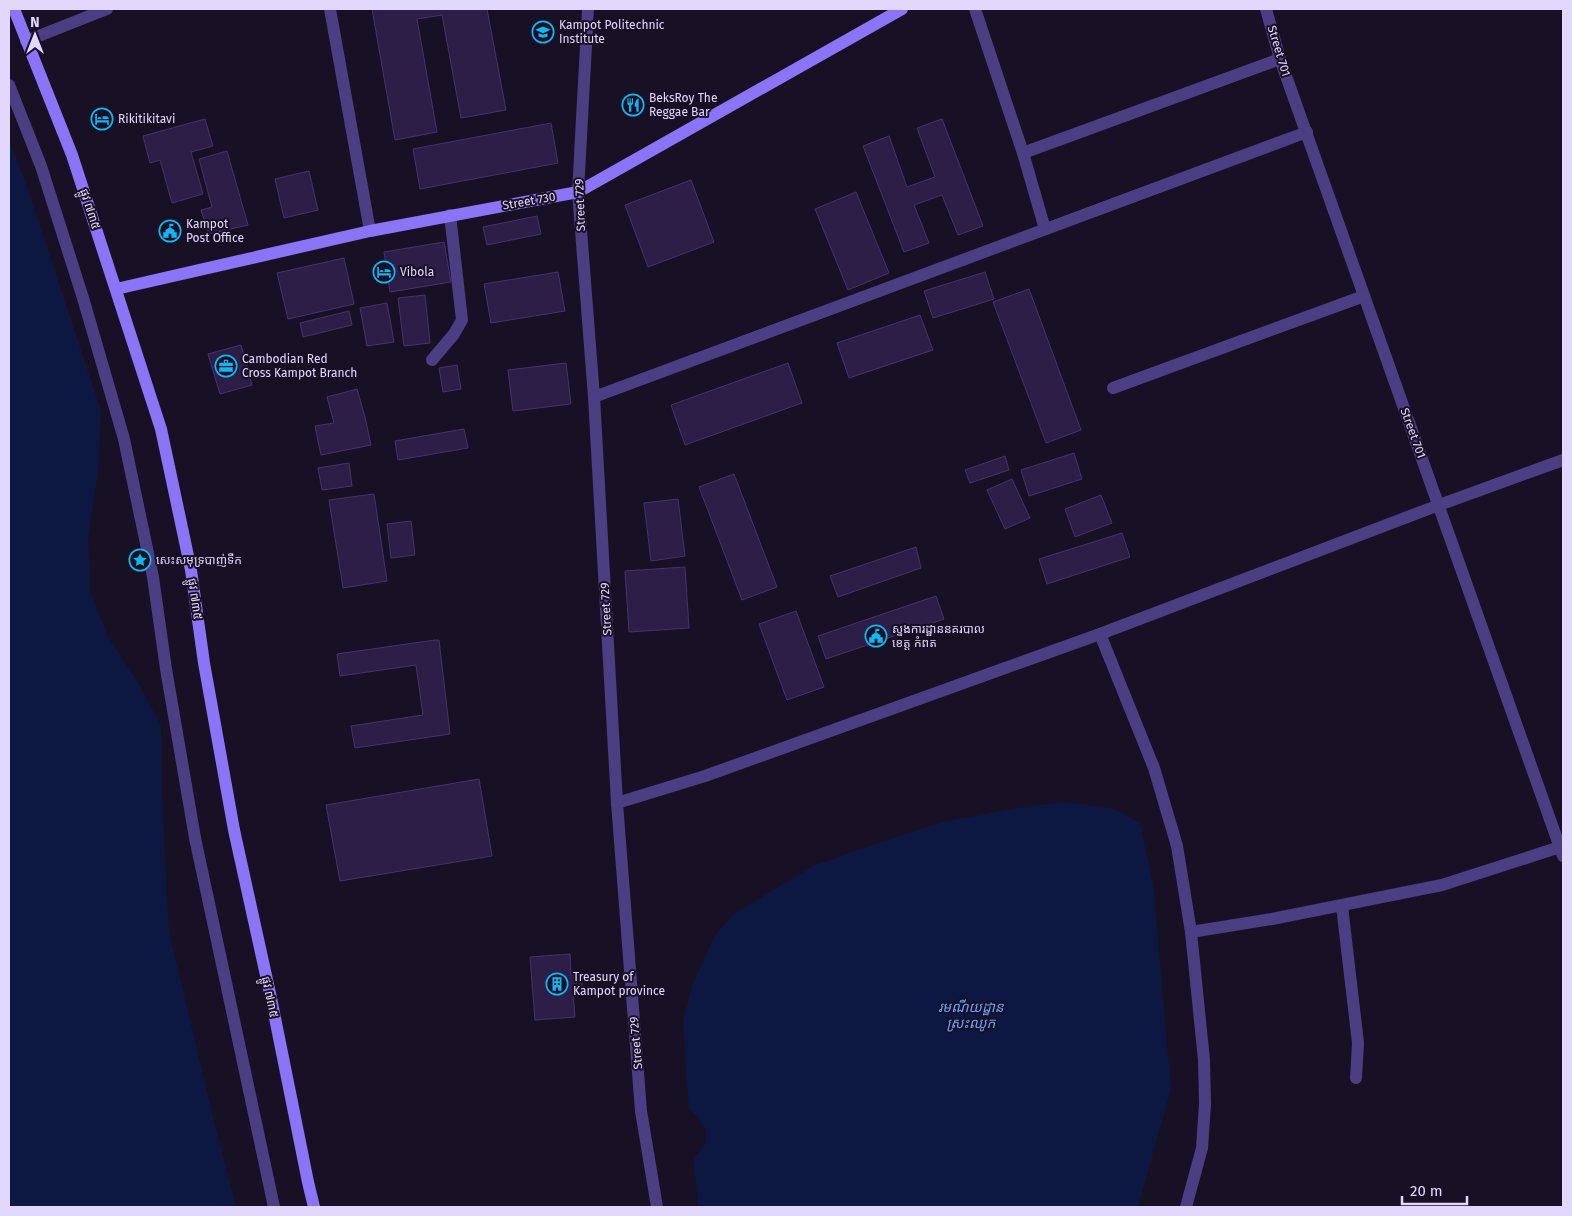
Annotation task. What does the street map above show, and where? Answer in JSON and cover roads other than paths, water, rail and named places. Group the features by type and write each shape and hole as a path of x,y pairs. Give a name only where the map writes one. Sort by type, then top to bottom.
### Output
{"street":[{"name":"ផ្លូវ ៧៣៥","path":"14,9 72,155 161,429 176,492 191,570 204,663 234,830 314,1207"},
{"path":"26,41 107,9"},
{"path":"330,9 370,231"},
{"name":"Street 729","path":"588,9 578,192 594,397 617,803 641,1111 657,1207"},
{"name":"Street 730","path":"116,289 370,231 578,192 902,9"},
{"path":"975,9 1023,153 1045,229"},
{"name":"Street 701","path":"1266,9 1280,59 1562,852"},
{"path":"1023,153 1280,59"},
{"path":"9,85 41,166 83,298 124,439 153,577 166,669 196,838 274,1207"},
{"path":"594,397 1306,132"},
{"path":"432,360 454,334 462,320 450,215"},
{"path":"1113,388 1364,296"},
{"path":"617,803 705,776 1100,634 1563,460"},
{"path":"1100,634 1154,768 1178,846 1191,932 1204,1060 1205,1104 1202,1148 1186,1207"},
{"path":"1191,932 1342,906 1442,885 1562,852"},
{"path":"1342,906 1358,1043 1356,1078"}],"water":[{"path":"9,141 25,181 101,411 98,473 88,537 90,591 108,637 140,686 161,726 162,798 169,932 236,1207 9,1207"},
{"name":"រមណីយដ្ឋាន ស្រះឈូក","path":"1066,802 1114,809 1140,823 1153,884 1171,1089 1138,1207 698,1207 694,1159 704,1145 706,1132 700,1119 689,1109 683,1021 693,984 714,937 734,914 813,866 882,842 943,822 1016,808"}],"place":[{"name":"Kampot Politechnic Institute","path":"543,32"},
{"name":"BeksRoy The Reggae Bar","path":"633,105"},
{"name":"Rikitikitavi","path":"102,119"},
{"name":"Kampot Post Office","path":"170,231"},
{"name":"Vibola","path":"384,272"},
{"name":"Cambodian Red Cross Kampot Branch","path":"226,366"},
{"name":"សេះសមុទ្របាញ់ទឹក","path":"140,560"},
{"name":"ស្នងការដ្ឋាននគរបាល ខេត្ត កំពត","path":"876,636"},
{"name":"Treasury of Kampot province","path":"557,984"}]}
